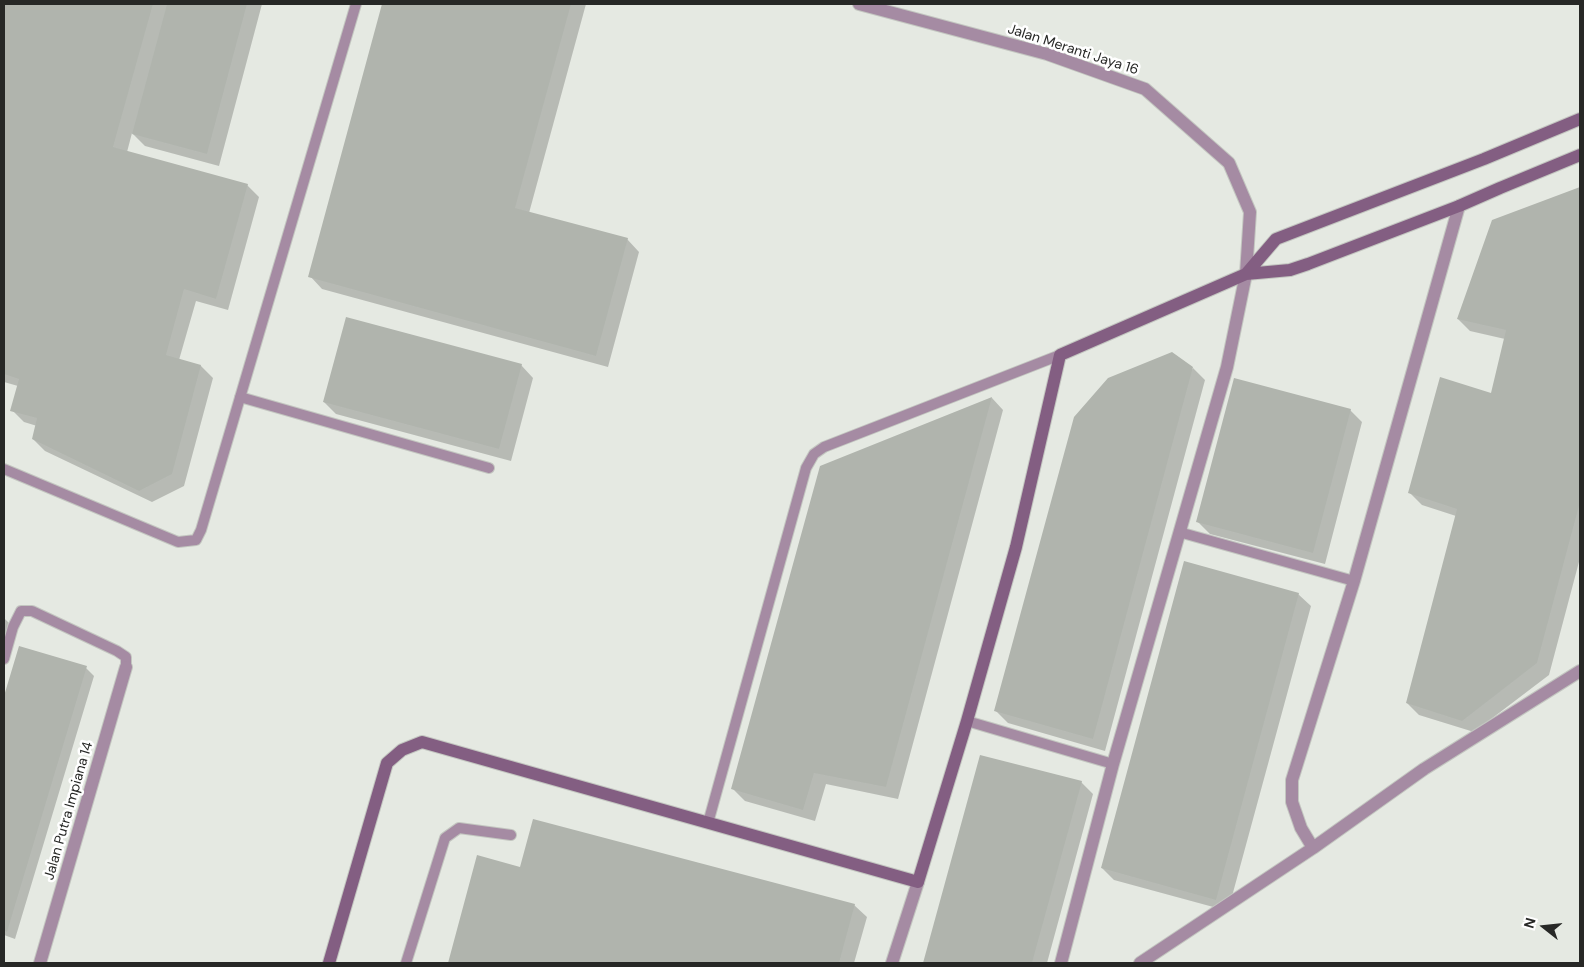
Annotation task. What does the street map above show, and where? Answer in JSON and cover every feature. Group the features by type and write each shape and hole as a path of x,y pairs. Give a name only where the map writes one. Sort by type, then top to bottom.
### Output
{"street":[{"name":"Jalan Meranti Jaya 16","path":"859,4 1047,54 1145,89 1229,163 1250,212 1246,274 1227,367 1113,764 1061,963"},
{"path":"1246,274 1276,239 1484,159 1580,119"},
{"path":"892,963 968,720 1016,547 1060,355 1246,274 1290,270 1308,264 1459,206 1580,155"},
{"path":"1313,848 1302,828 1292,802 1292,780 1354,582 1459,206"},
{"name":"Jalan Putra Impiana 14","path":"40,963 126,667"},
{"path":"1140,963 1313,848 1424,769 1580,671"},
{"path":"329,963 387,763 402,750 422,742 918,882"}],"lane":[{"path":"4,469 178,542 196,540 201,530 356,4"},
{"path":"708,823 806,468 814,454 824,447 1060,355"},
{"path":"240,396 489,468"},
{"path":"1180,532 1354,582"},
{"path":"4,660 13,628 21,611 32,611 117,650 126,656 126,667"},
{"path":"968,720 1113,764"},
{"path":"406,963 445,838 459,828 511,835"}],"building":[{"path":"4,4 153,4 113,147 248,184 216,299 184,289 166,355 201,365 172,474 139,491 32,439 37,418 10,411 19,379 4,374"},
{"path":"167,4 247,4 207,154 132,134"},
{"path":"382,4 571,4 515,208 628,238 596,356 308,277"},
{"path":"1580,187 1580,502 1537,663 1462,721 1406,703 1457,509 1408,493 1440,377 1491,393 1506,330 1457,319 1492,220"},
{"path":"346,317 522,364 499,449 323,402"},
{"path":"1172,352 1193,367 1093,739 994,711 1074,417 1108,378"},
{"path":"1234,378 1351,409 1313,553 1196,522"},
{"path":"992,397 886,787 814,773 803,810 731,789 820,466"},
{"path":"1184,561 1299,593 1216,900 1101,868"},
{"path":"19,646 87,666 7,932 4,930 4,696"},
{"path":"980,755 1082,781 1032,963 923,963"},
{"path":"533,819 855,904 839,963 448,963 477,855 520,867"}]}
